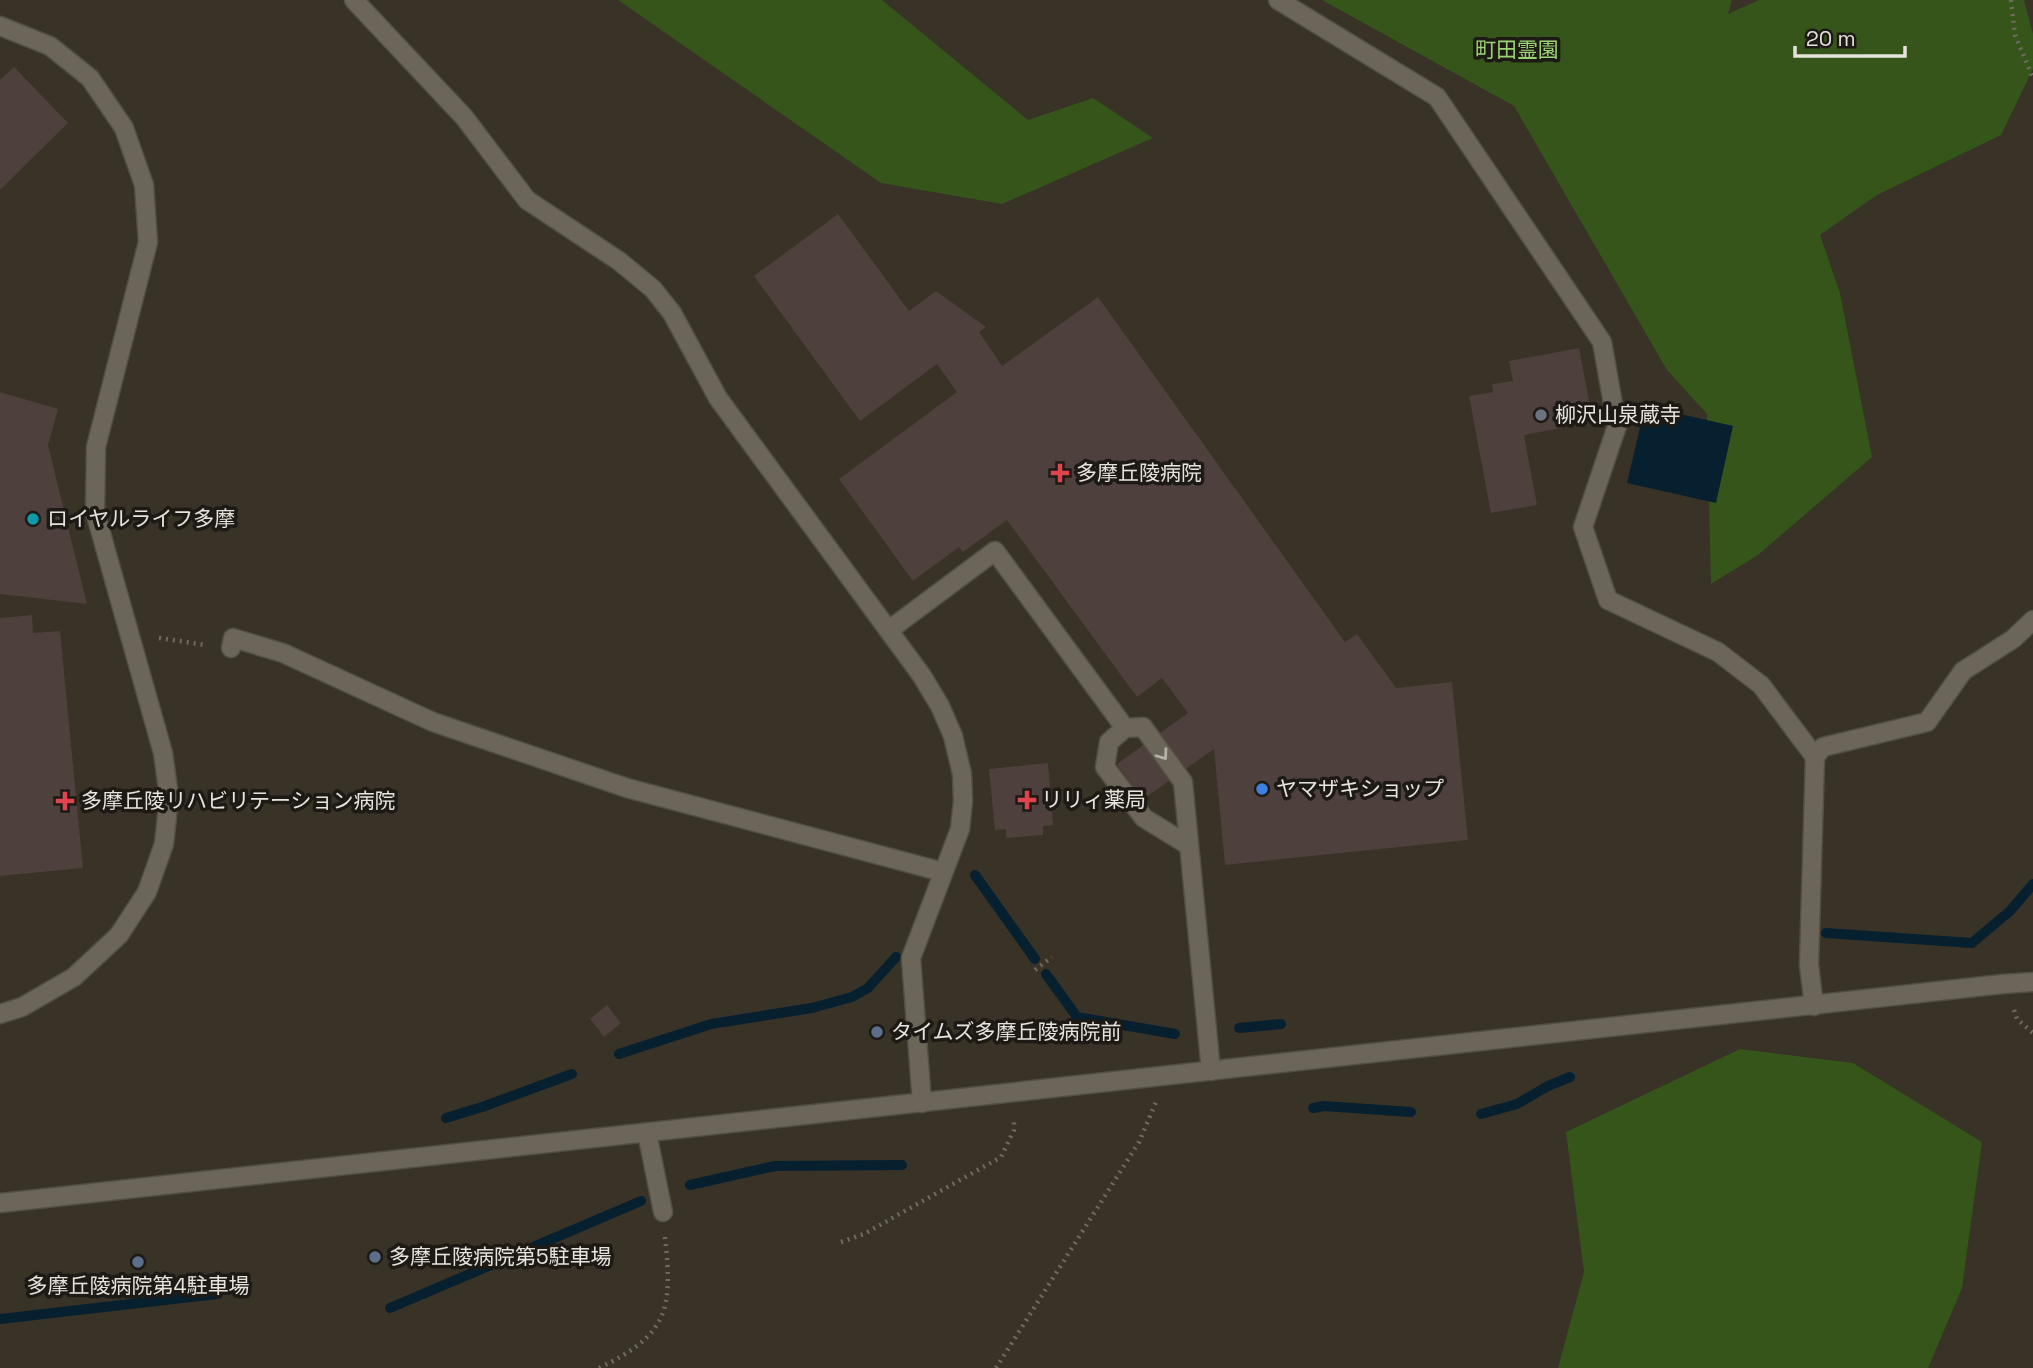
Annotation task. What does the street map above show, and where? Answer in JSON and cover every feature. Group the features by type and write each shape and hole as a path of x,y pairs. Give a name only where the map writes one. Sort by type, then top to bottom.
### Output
{"street":[{"path":"354,0 464,117 527,200 619,261 653,289 672,313 718,398 889,630 940,706 953,737 962,774 963,801 960,829 911,958 922,1103"},
{"path":"1278,0 1437,97 1602,342 1617,426 1583,527 1608,600 1718,652 1761,685 1815,757"},
{"path":"0,26 50,46 90,78 124,128 144,185 148,242 96,447 95,512 163,753 169,797 164,845 147,892 119,934 74,977 22,1007 0,1014"},
{"path":"889,630 995,551 1125,728"},
{"path":"1814,1006 1809,965 1815,757 1823,747 1927,722 1963,671 2012,639 2033,620"},
{"path":"231,648 233,638 283,653 433,722 627,788 943,872"},
{"path":"1188,845 1144,818 1105,766 1108,742 1125,728 1143,727 1183,782 1211,1071"},
{"path":"0,1203 2033,982"},
{"path":"647,1133 663,1212"}],"path":[{"path":"2011,0 2015,35 2033,78"},
{"path":"130,634 231,648"},
{"path":"1035,970 1052,957"},
{"path":"996,1368 1139,1142 1167,1076"},
{"path":"841,1242 864,1234 1001,1157 1014,1130 1012,1093"},
{"path":"599,1368 627,1354 651,1335 663,1318 670,1278 663,1212"}],"green space":[{"path":"618,0 882,0 1028,120 1093,98 1153,138 1002,204 881,183"},
{"name":"町田霊園","path":"1322,0 1732,0 1728,14 1759,0 2024,0 2033,34 2033,69 2001,135 1877,195 1820,235 1840,293 1872,457 1758,555 1711,584 1707,414 1667,370 1514,106"},
{"path":"1740,1049 1853,1063 1982,1142 1962,1288 1928,1368 1558,1368 1584,1272 1566,1132"}],"water":[{"path":"1645,406 1733,426 1716,503 1627,483"}],"building":[{"path":"14,67 68,123 0,190 0,80"},
{"path":"838,214 909,311 936,291 986,327 979,332 1002,366 1098,297 1345,642 1357,634 1396,688 1452,682 1468,840 1225,865 1214,749 1142,800 1117,764 1188,713 1162,678 1137,697 1007,520 963,552 959,547 913,581 839,479 957,392 937,364 860,421 754,276"},
{"path":"1579,348 1593,422 1524,435 1537,505 1491,513 1469,396 1493,392 1492,384 1513,381 1509,361"},
{"name":"ロイヤルライフ多摩","path":"0,392 58,409 48,445 87,604 0,594"},
{"path":"32,615 33,633 60,631 83,868 0,876 0,618"},
{"path":"1048,763 1053,825 1043,826 1043,835 1006,838 1006,829 995,830 989,769"},
{"path":"607,1005 621,1023 604,1037 590,1019"}],"waterway":[{"path":"975,875 1035,959"},
{"path":"1826,933 1972,943 2010,911 2033,884"},
{"path":"619,1054 711,1024 812,1008 852,997 868,988 896,957"},
{"path":"1046,974 1077,1017 1175,1034"},
{"path":"1239,1028 1281,1024"},
{"path":"446,1118 572,1074"},
{"path":"1481,1114 1517,1104 1570,1077"},
{"path":"1313,1108 1324,1106 1411,1112"},
{"path":"690,1185 775,1166 902,1165"},
{"path":"390,1308 641,1201"},
{"path":"0,1319 217,1294"}],"place":[{"name":"柳沢山泉蔵寺","path":"1541,415"},
{"name":"多摩丘陵病院","path":"1060,473"},
{"name":"ロイヤルライフ多摩","path":"33,519"},
{"name":"ヤマザキショップ","path":"1262,789"},
{"name":"リリィ薬局","path":"1027,800"},
{"name":"多摩丘陵リハビリテーション病院","path":"65,801"},
{"name":"タイムズ多摩丘陵病院前","path":"877,1032"},
{"name":"多摩丘陵病院第5駐車場","path":"375,1257"},
{"name":"多摩丘陵病院第4駐車場","path":"138,1262"}]}
